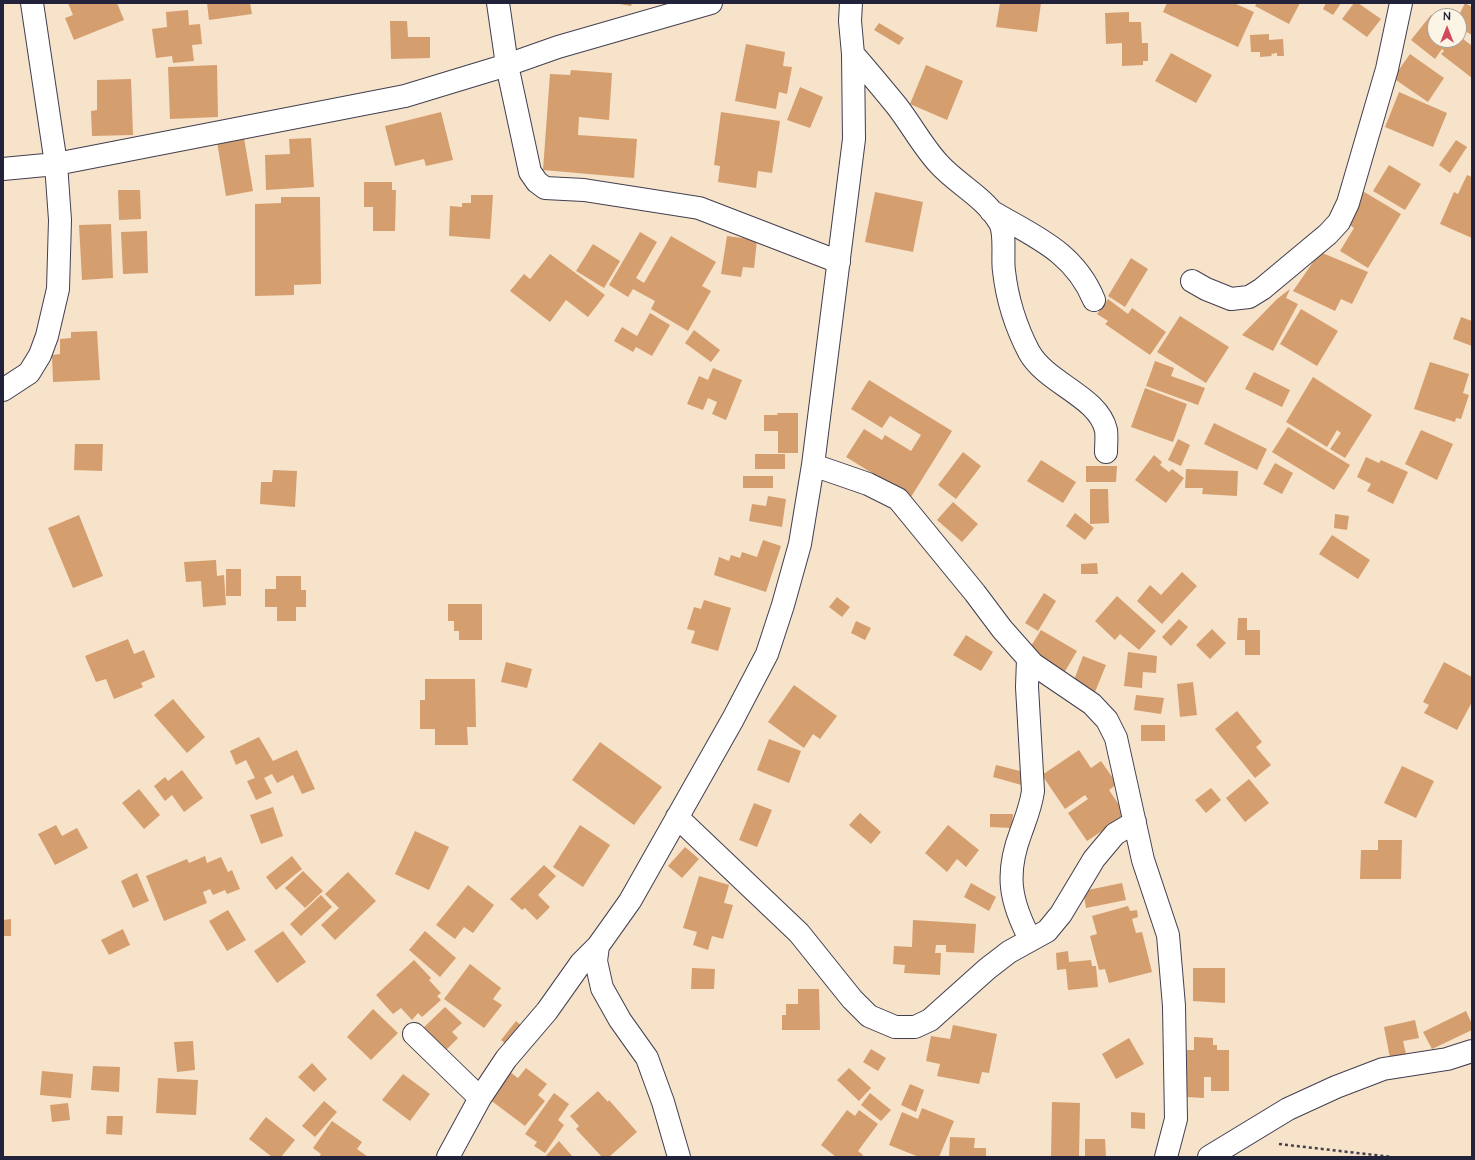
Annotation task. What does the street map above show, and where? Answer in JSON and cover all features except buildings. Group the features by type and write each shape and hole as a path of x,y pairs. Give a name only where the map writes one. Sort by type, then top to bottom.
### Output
{"street":[{"path":"3,390 29,373 40,355 47,336 58,288 60,220 56,164 32,3"},
{"path":"498,3 507,65 530,172 537,182 545,188 584,190 699,208 839,262"},
{"path":"3,169 56,164 405,96 507,65 558,47 711,3"},
{"path":"448,1157 480,1098 506,1059 547,1011 581,963 598,946 630,901 733,719 767,654 784,605 800,544 813,465 854,139 853,54 850,21 851,3"},
{"path":"1192,281 1206,289 1232,299 1249,297 1262,289 1328,234 1339,222 1348,203 1387,69 1400,3"},
{"path":"853,54 896,105 939,164 971,191 991,211 1001,225 1003,270 1009,300 1021,336 1039,366 1061,385 1089,402 1101,418 1106,430 1106,452"},
{"path":"991,211 1058,251 1077,269 1094,300"},
{"path":"813,465 868,484 898,499 975,593 1002,629 1028,659 1033,664 1092,704 1107,720 1116,738 1143,860 1168,935 1174,1006 1176,1118 1166,1157"},
{"path":"1028,659 1027,687 1033,791 1031,805 1015,852 1011,880 1013,900 1018,916 1030,938"},
{"path":"677,817 799,933 852,999 870,1016 895,1028 915,1028 930,1020 987,969 1030,938 1047,930 1061,914 1094,859 1115,834 1135,822"},
{"path":"598,946 596,961 602,988 620,1020 647,1058 663,1102 679,1157"},
{"path":"414,1034 480,1098"},
{"path":"1209,1157 1288,1109 1336,1087 1383,1069 1447,1059 1472,1051"}],"path":[{"path":"1278,1144 1392,1157"}]}
